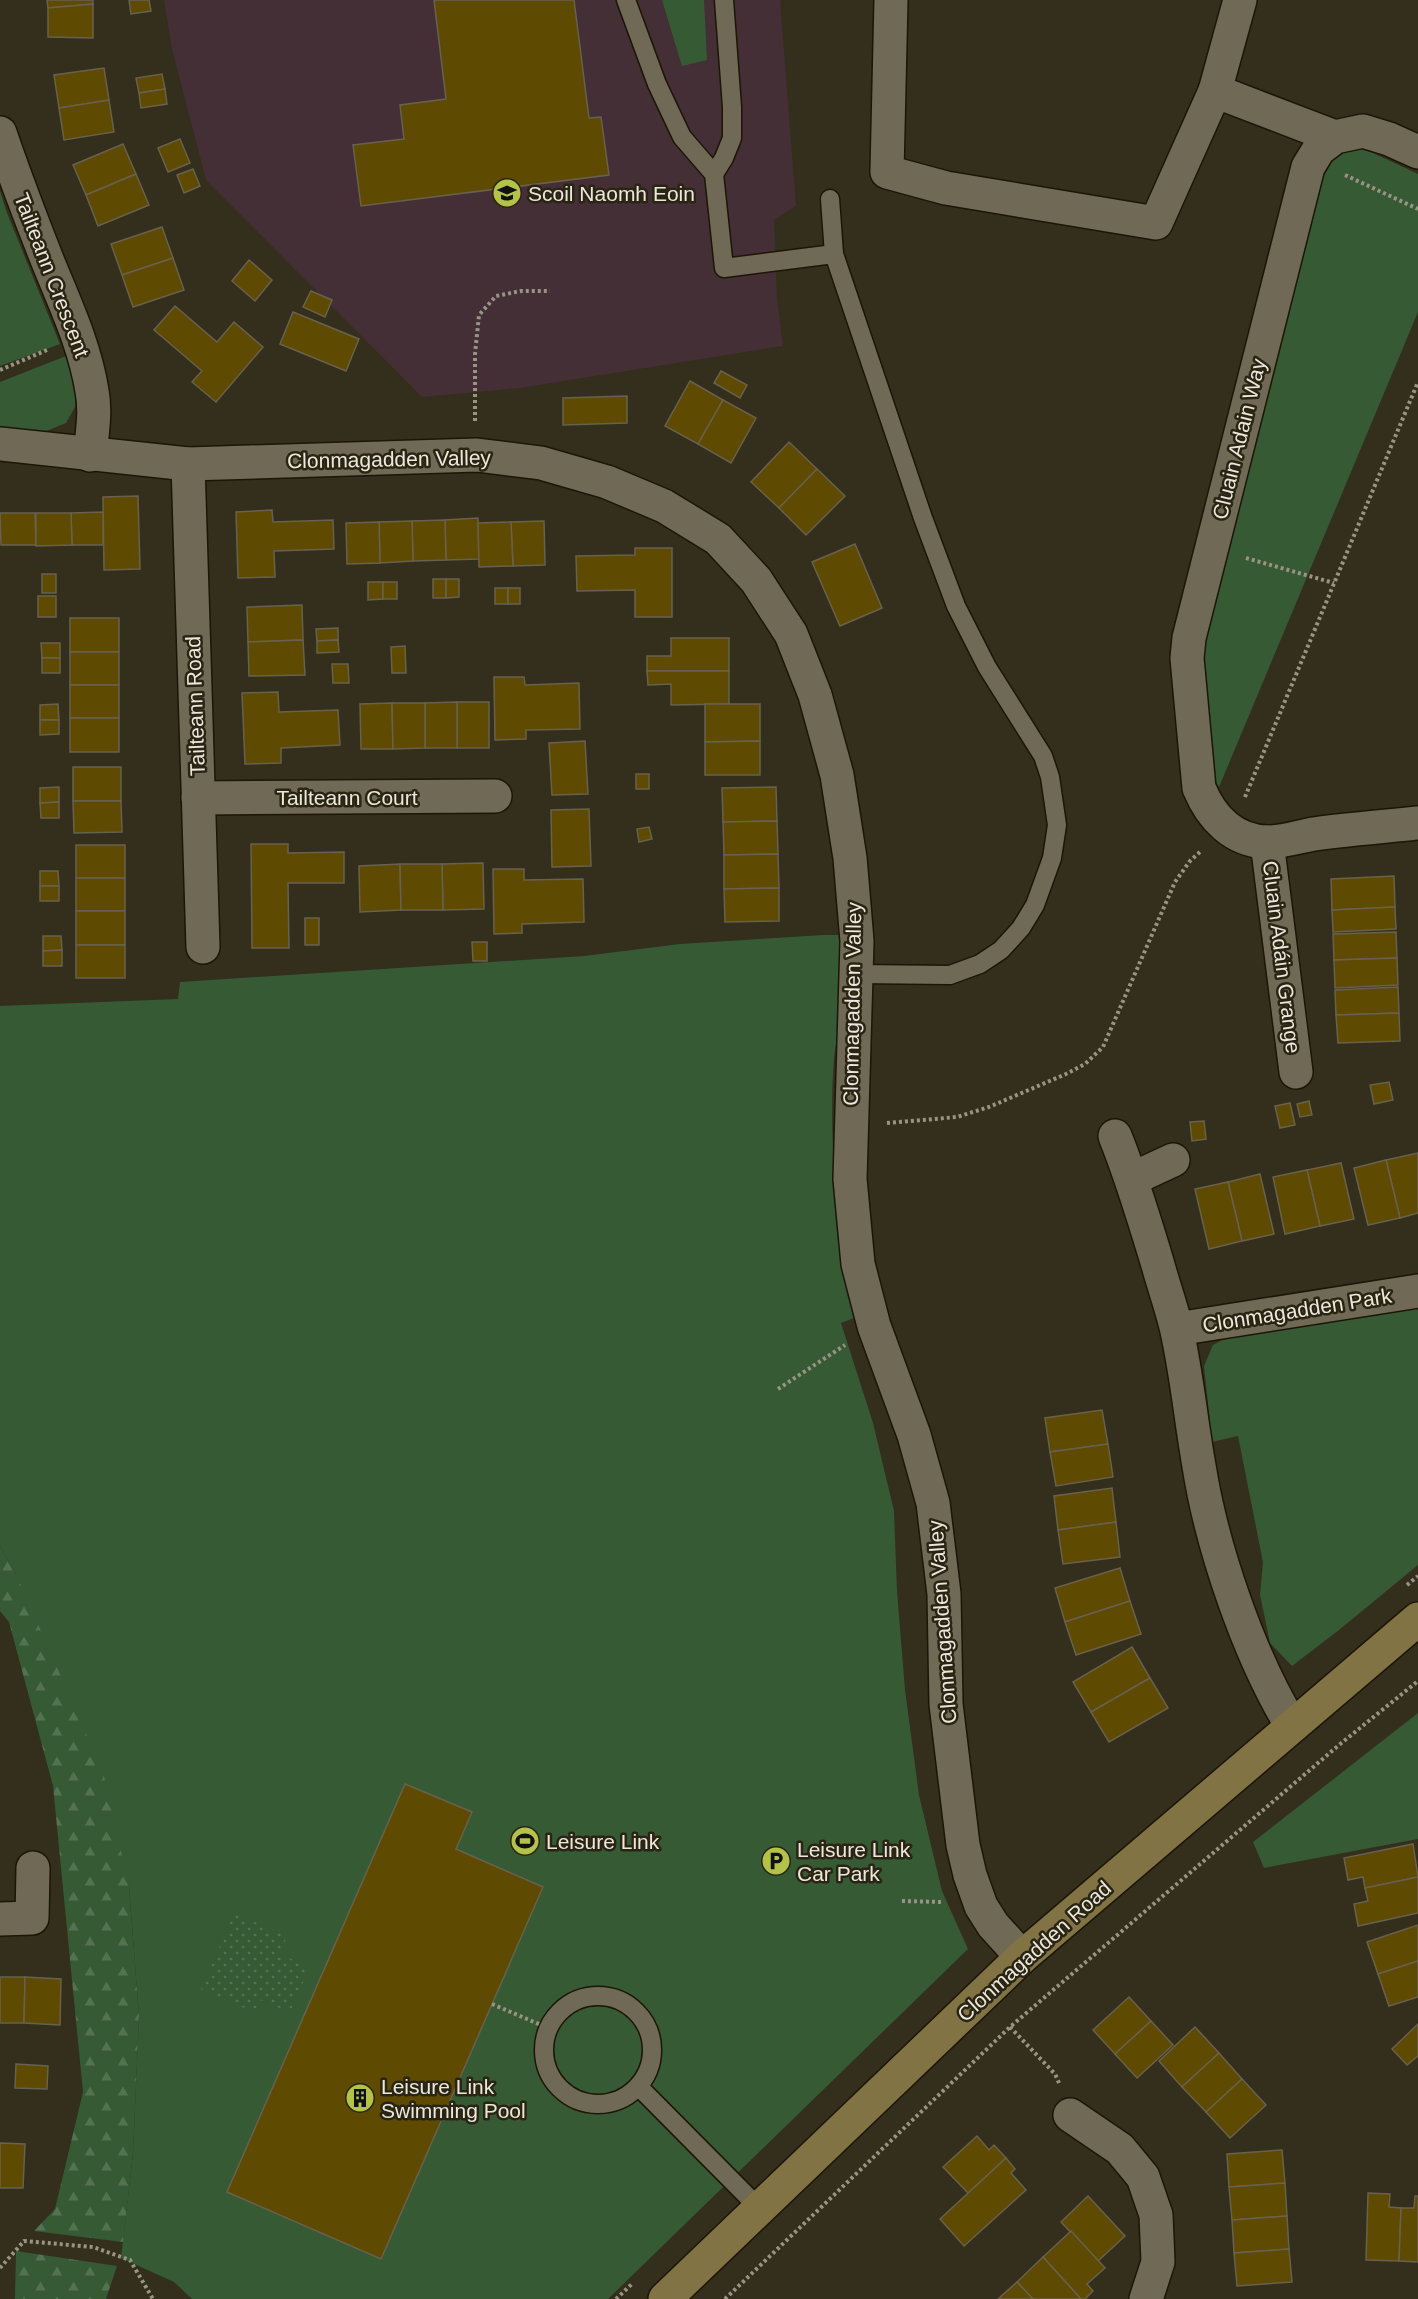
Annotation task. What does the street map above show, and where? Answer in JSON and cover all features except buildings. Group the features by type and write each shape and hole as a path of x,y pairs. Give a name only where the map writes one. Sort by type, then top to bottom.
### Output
{"street":[{"path":"891,0 887,172 946,188 1156,223 1215,91 1239,0"},
{"path":"1215,91 1335,137 1363,131 1389,139 1418,152"},
{"name":"Tailteann Crescent","path":"0,133 78,337 93,393 90,455"},
{"name":"Cluain Adain Way","path":"1230,831 1207,806 1199,788 1187,658 1188,638 1308,167 1319,149 1335,137"},
{"name":"Clonmagadden Valley","path":"0,444 188,464 477,455 541,463 607,482 664,506 718,539 756,580 791,634 815,695 837,775 850,858 857,940 850,1179 858,1264 874,1326 914,1435 933,1503 944,1594 948,1715 963,1845 970,1875 981,1906 993,1925 1022,1957"},
{"name":"Tailteann Road","path":"188,464 202,947"},
{"name":"Tailteann Court","path":"198,798 495,796"},
{"path":"1230,831 1248,839 1267,842 1319,833 1418,823"},
{"name":"Cluain Adáin Grange","path":"1267,842 1296,1072"},
{"name":"Clonmagadden Park","path":"1115,1136 1132,1179 1177,1329 1199,1467 1212,1526 1232,1592 1259,1661 1273,1695 1292,1726"},
{"path":"1132,1179 1173,1160"},
{"name":"Clonmagadden Park","path":"1177,1329 1418,1290"},
{"name":"Clonmagadden Road","path":"665,2299 1022,1957 1418,1619"},
{"path":"0,1919 32,1918 33,1868"},
{"path":"1070,2115 1120,2149 1143,2177 1156,2216 1158,2262 1146,2299"}],"lane":[{"path":"626,0 657,84 682,137 714,174 724,268 834,254"},
{"path":"714,174 732,138 724,0"},
{"path":"830,199 834,254 927,529 956,606 987,667 1044,756 1050,777 1057,825 1052,858 1035,905 1021,928 1001,950 980,964 950,975 856,974"},
{"path":"605,1995 622,2000 636,2010 646,2023 652,2039 653,2056 648,2073 639,2087 626,2097 610,2103 593,2104 576,2100 562,2091 551,2077 545,2061 544,2045 548,2028 557,2013 571,2002 588,1996 605,1995"},
{"path":"639,2087 760,2209"}],"path":[{"path":"1312,160 1418,209"},
{"path":"477,455 475,366 479,315 496,296 521,291 550,291"},
{"path":"0,370 78,337"},
{"path":"850,1125 917,1122 957,1117 989,1107 1085,1064 1103,1047 1175,882 1198,853 1226,838 1230,831 1418,382"},
{"path":"1211,548 1334,583"},
{"path":"777,1389 874,1326"},
{"path":"725,2299 1010,2027 1339,1745 1418,1681"},
{"path":"492,2004 548,2028"},
{"path":"1010,2027 1042,2060"},
{"path":"0,2268 24,2241 93,2247 130,2260 153,2299"}],"shaded area":[{"name":"Scoil Naomh Eoin","path":"164,0 780,0 796,206 774,220 777,299 783,346 520,388 422,397 206,180 172,49"}],"green space":[{"path":"662,0 704,0 707,60 682,66"},
{"path":"1356,145 1418,174 1418,312 1219,787 1206,768 1204,616 1321,165 1330,150"},
{"path":"0,191 60,344 0,366"},
{"path":"66,356 76,380 75,407 66,423 39,434 0,431 0,382"},
{"name":"Leisure Link","path":"842,935 840,1017 832,1089 833,1155 843,1256 854,1318 841,1323 873,1423 894,1511 897,1591 905,1690 919,1795 942,1891 968,1949 608,2299 192,2299 174,2282 121,2258 133,2153 139,2016 129,1887 15,1572 0,1546 0,1006 178,999 180,982 584,956 680,944"},
{"path":"1418,1307 1418,1565 1292,1666 1270,1643 1260,1595 1263,1562 1238,1436 1212,1442 1204,1366 1213,1345 1233,1334"},
{"path":"0,1546 15,1572 103,1772 129,1887 139,2016 133,2153 123,2242 34,2231 55,2209 83,2092 53,1786 9,1622 0,1611"},
{"path":"1418,1713 1418,1839 1264,1868 1253,1842"},
{"path":"234,1913 287,1936 280,1954 310,1967 290,2012 260,2000 254,2012 201,1990"},
{"path":"16,2251 117,2266 106,2299 15,2299"}],"place":[{"name":"Scoil Naomh Eoin","path":"507,193"},
{"name":"Leisure Link","path":"525,1841"},
{"name":"Leisure Link Car Park","path":"776,1861"},
{"name":"Leisure Link Swimming Pool","path":"360,2098"}]}
